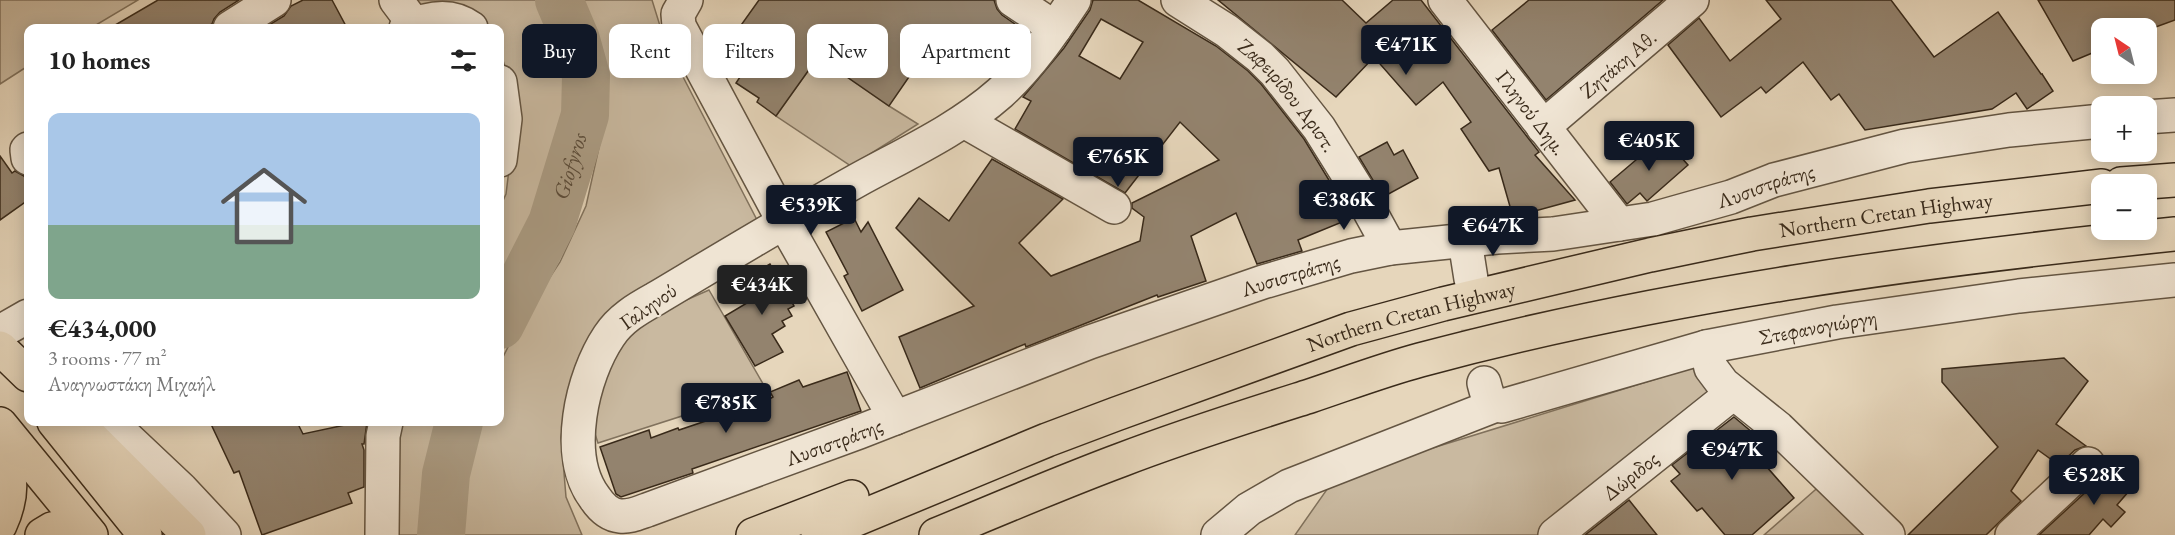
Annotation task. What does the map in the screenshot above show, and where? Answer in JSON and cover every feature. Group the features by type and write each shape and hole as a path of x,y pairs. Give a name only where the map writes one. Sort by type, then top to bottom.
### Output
{"main road":[{"path":"2157,181 2175,180"},
{"name":"Northern Cretan Highway","path":"818,535 1047,440 1351,329 1443,304 1650,255 1730,239 1929,206 2091,187"},
{"name":"Northern Cretan Highway","path":"936,535 1121,460 1418,361 1542,330 1643,309 1858,273 2013,252 2175,234"},
{"path":"11,337 24,366"},
{"path":"11,337 24,378"},
{"path":"753,535 1148,380 1248,350 1303,346"},
{"path":"0,424 86,529"},
{"path":"57,426 136,524"},
{"path":"80,426 189,535"},
{"path":"0,447 6,460 11,484 7,509 0,525"},
{"path":"990,535 1121,460"},
{"path":"42,535 52,529 86,529 136,524"}],"street":[{"path":"236,24 274,0"},
{"path":"1013,0 1055,28"},
{"name":"Γαληνού","path":"612,514 600,505 586,483 581,467 578,442 580,414 593,369 608,338 622,321 784,222 964,121 1019,74 1074,0"},
{"name":"Ζαφειρίδου Αριστ.","path":"1178,0 1236,37 1275,72 1319,128 1362,197 1390,248"},
{"name":"Γληνού Δημ.","path":"1445,0 1618,224"},
{"name":"Ζητάκη Αθ.","path":"1543,127 1692,0"},
{"path":"681,9 679,26 784,222 895,418"},
{"path":"405,18 453,19 463,24"},
{"path":"504,112 504,128"},
{"path":"2157,116 2175,114"},
{"path":"964,121 1114,207"},
{"name":"Λυσιστράτης","path":"612,514 628,516 647,510 895,418 1090,342 1242,290 1351,256 1390,248 1553,234 1653,219 1694,209 1774,180 1905,146 2009,130 2091,122"},
{"path":"1465,241 1471,279"},
{"name":"Στεφανογιώργη","path":"1218,535 1249,508 1289,486 1490,394 1503,405 1706,347 1860,318 2019,296 2175,280"},
{"path":"1706,347 1714,374 1733,393 1778,428 1888,535"},
{"name":"Δώριδος","path":"1555,535 1733,393"},
{"path":"114,426 181,489 224,535"},
{"path":"382,535 383,436 385,426"},
{"path":"2012,535 2088,464"}],"shaded area":[{"path":"0,0 138,0 98,24 24,24 24,69 0,84"},
{"path":"416,0 536,0 549,24 522,24 522,78 569,78 571,87 568,137 540,223 504,292 504,198 516,112 504,64 504,24 483,24 472,14 425,11"},
{"path":"573,0 652,0 659,24 609,24 609,78 684,78 757,220 692,262 568,395 561,437 566,497 582,535 456,535 462,464 473,426 504,426 504,355 521,321 560,262 586,206 608,107 597,47 597,24 585,24"},
{"path":"807,72 807,78 848,78 918,124 851,166 776,116"},
{"path":"709,290 766,389 598,443 591,422 617,345 661,311"},
{"path":"1698,366 1717,395 1539,535 1295,535 1330,485 1413,454"},
{"path":"399,426 443,426 432,474 427,535 391,535"},
{"path":"1823,483 1872,535 1764,535"}],"building":[{"path":"158,0 239,0 220,12 212,24 117,24"},
{"path":"303,0 332,0 345,24 271,24 284,16 291,6"},
{"path":"759,0 994,0 1002,15 1015,24 900,24 900,78 908,78 889,106 848,78 888,78 888,24 807,24 807,72 776,116 757,102 759,98 736,83 739,78 795,78 795,24 742,24"},
{"path":"1093,0 1138,0 1216,46 1248,71 1304,139 1352,218 1298,240 1302,251 1257,264 1236,213 1191,236 1206,281 1158,297 1157,295 1026,347 1025,344 920,388 899,337 974,306 896,228 919,198 949,221 992,159 1063,199 1019,243 1051,276 1140,241 1144,217 1132,208 1132,203 1219,160 1180,122 1125,193 1015,129 1031,101 1023,97 1064,48 1090,10","holes":["1101,19 1143,42 1120,79 1079,56"]},
{"path":"1218,0 1342,0 1366,23 1393,0 1421,0 1539,152 1535,155 1575,200 1513,217 1499,168 1489,171 1461,129 1471,122 1443,82 1416,105 1374,57 1336,97"},
{"path":"1529,0 1663,0 1546,100 1492,30"},
{"path":"1766,0 1891,0 1934,57 1998,12 2053,91 2027,109 2016,93 1992,109 1865,130 1839,94 1831,100 1803,62 1766,93 1761,87 1721,117 1668,45 1699,18 1730,61 1781,19"},
{"path":"2038,0 2175,0 2175,20 2157,27 2157,18 2091,18 2091,54 2073,61"},
{"path":"1663,137 1688,165 1647,201 1640,193 1627,204 1610,182"},
{"path":"1387,142 1394,155 1403,150 1418,178 1383,197 1359,157"},
{"path":"0,156 12,173 15,171 24,176 24,203 0,220"},
{"path":"854,218 861,232 868,222 903,290 862,311 844,276 848,274 826,232"},
{"path":"770,264 794,306 788,309 792,316 782,321 785,326 772,334 783,352 755,366 725,316 752,300 744,286 752,281 749,276"},
{"path":"2064,358 2088,381 2056,424 2086,446 2075,450 2059,465 2038,450 2011,491 2021,501 1986,535 1908,535 1998,447 1942,382 1942,369"},
{"path":"847,372 861,411 692,469 693,473 621,497 616,494 600,447 649,430 651,438 678,428 679,430 768,400 773,397 770,392 799,380 803,387"},
{"path":"1734,417 1771,448 1759,458 1794,498 1752,535 1725,535 1702,508 1697,511 1671,481 1680,474 1672,465"},
{"path":"212,426 299,426 303,434 340,426 366,426 364,444 362,444 364,487 348,493 352,503 262,535 239,471 234,473"},
{"path":"2106,460 2135,484 2117,505 2125,512 2111,527 2103,519 2089,535 2039,535 2101,478 2106,470"},
{"path":"1629,500 1657,535 1585,535"}],"waterway":[{"name":"Giofyros","path":"504,317 552,223 585,115 586,76 576,40 559,0"},
{"name":"Giofyros","path":"441,535 446,474 458,426"}],"tunnel":[{"path":"1471,279 1484,383"}]}
